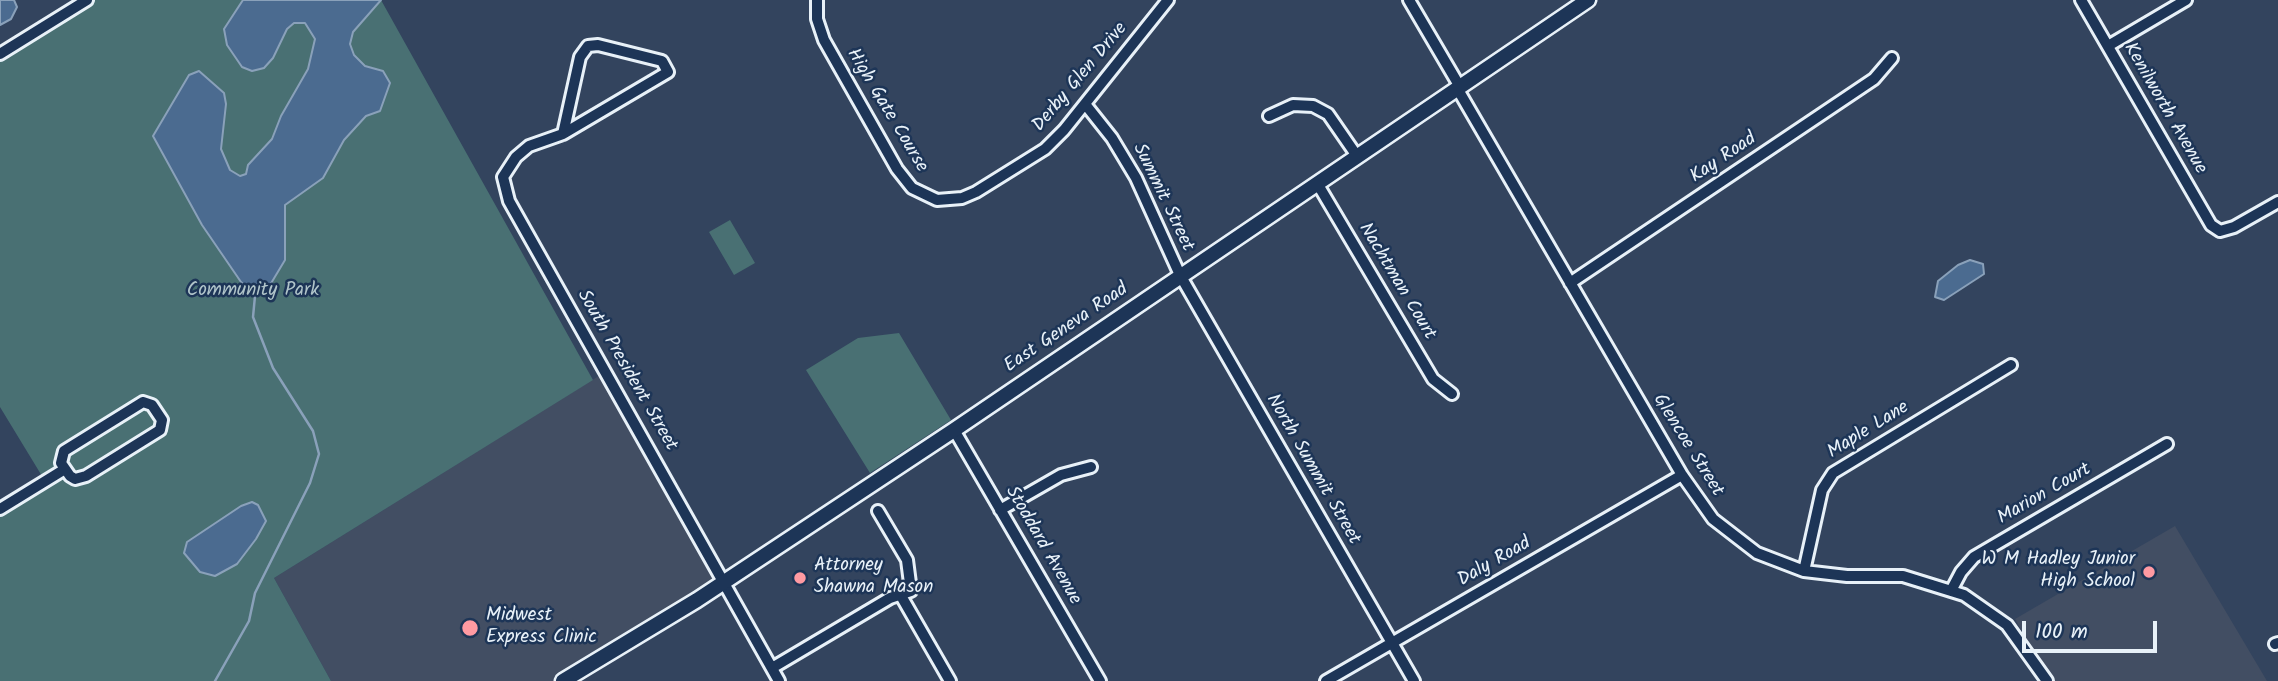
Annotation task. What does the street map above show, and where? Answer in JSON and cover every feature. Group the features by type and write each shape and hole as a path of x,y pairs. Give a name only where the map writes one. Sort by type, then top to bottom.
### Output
{"main road":[{"name":"East Geneva Road","path":"564,681 724,581 954,430 1588,0"}],"street":[{"path":"0,54 88,0"},
{"name":"High Gate Course","path":"817,0 819,27 897,169 912,188 937,200"},
{"name":"Derby Glen Drive","path":"937,200 962,198 976,192 1036,156 1056,139 1168,0"},
{"name":"Glencoe Street","path":"1409,0 1570,283 1702,506 1734,538 1770,559 1804,571 1847,576 1903,576 1952,589 1980,604 2007,625 2041,679"},
{"name":"Kenilworth Avenue","path":"2081,0 2211,225 2220,231 2234,227 2278,202"},
{"path":"2108,46 2186,0"},
{"path":"598,45 662,61 668,72 563,135 580,57 588,46 598,45"},
{"name":"Kay Road","path":"1570,283 1874,79 1892,58"},
{"name":"Summit Street","path":"1085,104 1112,138 1136,178 1180,275"},
{"path":"1269,116 1293,105 1313,106 1328,114 1357,156"},
{"name":"South President Street","path":"563,135 529,146 516,157 503,177 509,201 779,681"},
{"name":"Nachtman Court","path":"1317,183 1433,379 1452,394"},
{"name":"North Summit Street","path":"1180,275 1414,681"},
{"name":"Maple Lane","path":"1804,571 1822,489 1833,473 2011,365"},
{"path":"143,402 152,405 162,420 163,425 156,433 86,476 75,479 65,470 61,456 64,451 143,402"},
{"name":"Stoddard Avenue","path":"954,430 1100,681"},
{"name":"Marion Court","path":"1952,589 1961,572 1974,557 2167,444"},
{"path":"1000,510 1061,475 1091,467"},
{"path":"0,509 65,470"},
{"name":"Daly Road","path":"1326,681 1682,475"},
{"path":"772,668 900,594 911,591 907,560 878,511"},
{"path":"900,594 950,681"}],"shaded area":[{"path":"602,374 719,578 553,681 331,681 274,578"},
{"name":"W M Hadley Junior High School","path":"2175,526 2267,681 2051,681 2015,619"}],"green space":[{"name":"Community Park","path":"91,0 381,0 593,380 274,578 331,681 0,681 0,509 45,481 0,407 0,55"},
{"path":"730,220 755,263 734,275 709,232"},
{"path":"899,333 951,420 870,473 806,370 858,338"}],"water":[{"path":"0,0 14,0 17,7 11,19 0,25"},
{"path":"243,0 381,0 353,32 350,44 354,55 365,66 383,71 390,83 380,111 366,116 344,140 323,178 285,205 285,260 270,285 255,296 241,282 202,225 153,136 189,75 199,71 224,93 226,104 221,149 230,170 240,176 246,174 248,165 272,139 281,116 308,69 315,39 305,23 294,23 287,29 273,58 264,68 252,71 242,67 227,45 224,29"},
{"path":"1970,260 1983,264 1984,274 1944,300 1935,297 1938,281 1958,265"},
{"path":"252,502 258,505 266,521 256,539 237,564 215,576 200,572 184,553 187,542 241,506"}],"waterway":[{"path":"215,681 249,621 255,593 310,483 319,454 313,431 273,368 253,317 255,296"}],"place":[{"name":"W M Hadley Junior High School","path":"2149,572"},
{"name":"Attorney Shawna Mason","path":"800,578"},
{"name":"Midwest Express Clinic","path":"470,628"}]}
